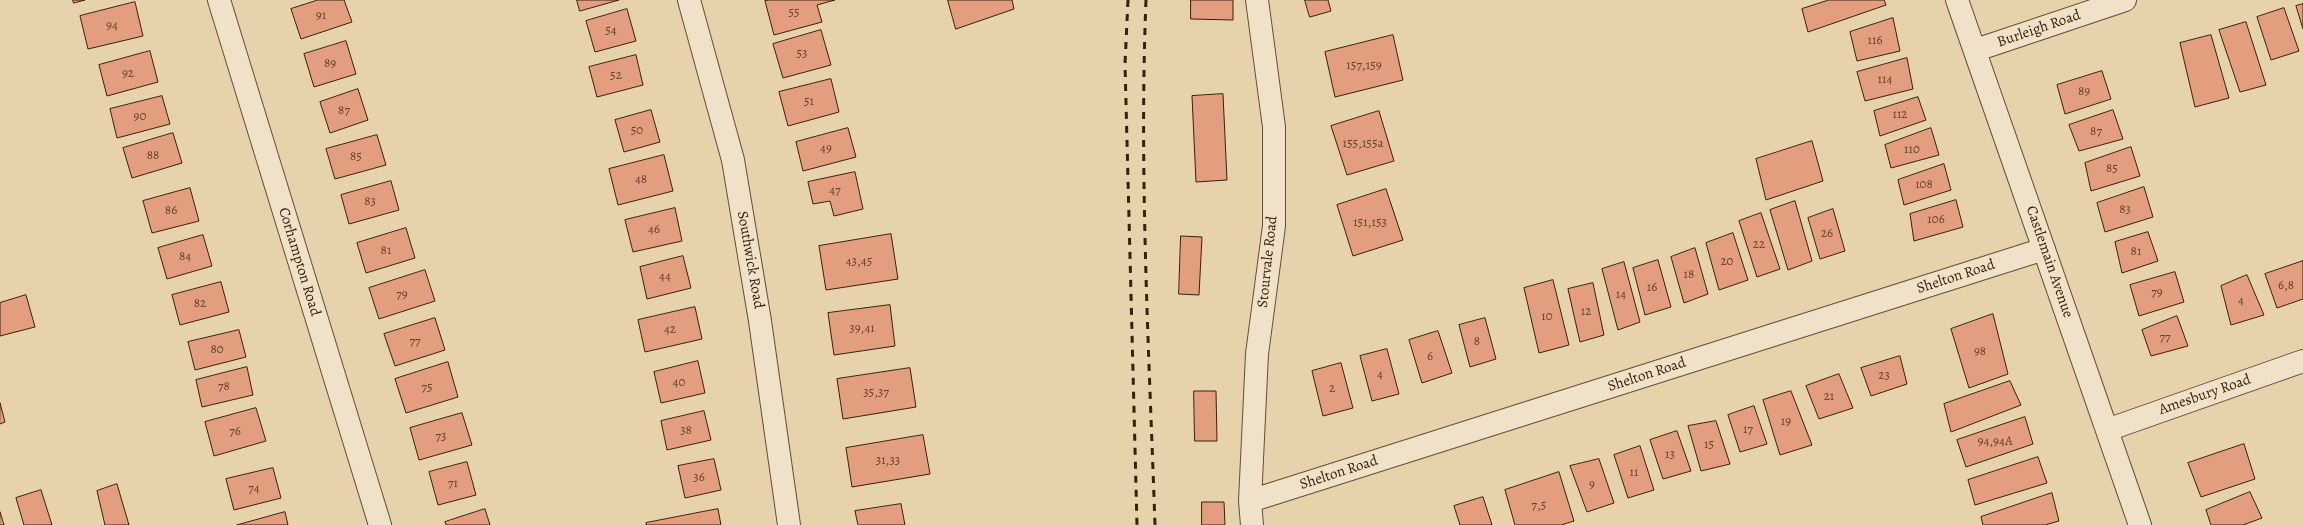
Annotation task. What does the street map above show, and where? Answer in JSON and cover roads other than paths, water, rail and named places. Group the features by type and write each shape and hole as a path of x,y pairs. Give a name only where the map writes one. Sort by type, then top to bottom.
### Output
{"street":[{"name":"Corhampton Road","path":"219,0 380,525"},
{"name":"Southwick Road","path":"689,0 733,160 760,321 789,525"},
{"name":"Stourvale Road","path":"1252,525 1250,501 1257,354 1274,226 1274,127 1257,0"},
{"name":"Castlemain Avenue","path":"1957,0 1976,50 2140,525"},
{"name":"Burleigh Road","path":"1976,50 2125,0"},
{"name":"Shelton Road","path":"1250,501 2044,249"},
{"name":"Amesbury Road","path":"2108,430 2303,361"}],"railway":[{"path":"1128,0 1125,64 1137,525"},
{"path":"1146,0 1144,65 1144,196 1155,525"}]}
